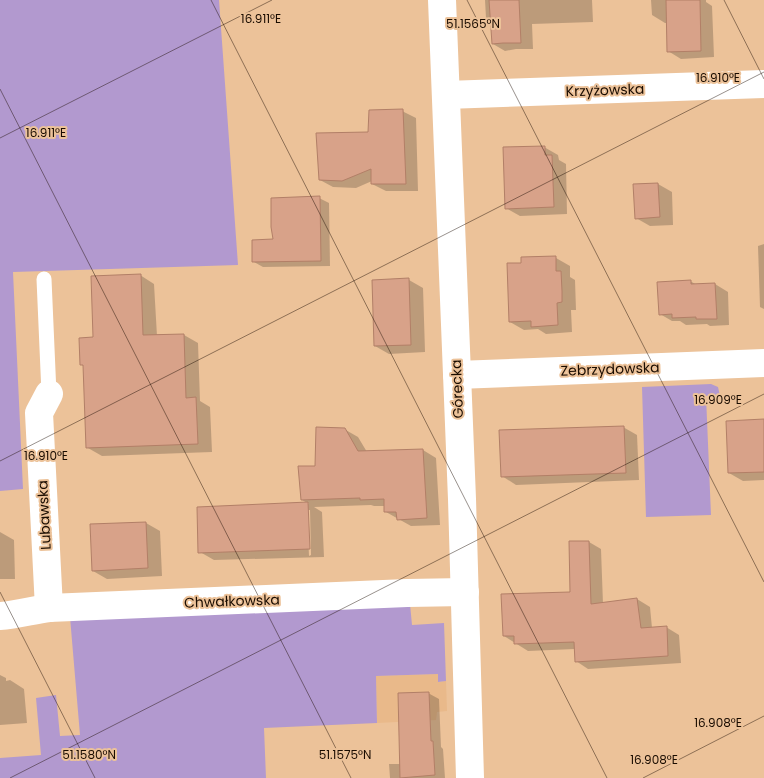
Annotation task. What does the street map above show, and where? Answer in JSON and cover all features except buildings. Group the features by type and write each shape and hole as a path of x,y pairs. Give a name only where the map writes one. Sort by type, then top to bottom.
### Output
{"street":[{"name":"Górecka","path":"442,0 463,508 470,778"},
{"name":"Krzyżowska","path":"446,95 764,84"},
{"name":"Zebrzydowska","path":"457,375 764,363"},
{"name":"Lubawska","path":"48,394 39,413 49,608"},
{"name":"Chwałkowska","path":"0,616 49,608 465,592"}],"lane":[{"path":"44,279 48,394"}],"shaded area":[{"path":"0,0 219,0 238,265 13,272 23,489 0,491"},
{"path":"711,384 718,387 720,396 706,396 711,515 646,517 642,387"},
{"path":"410,604 412,625 444,623 446,681 438,682 438,674 376,676 377,723 264,728 266,778 0,778 0,758 41,755 36,698 56,695 60,736 80,735 70,617"},
{"path":"439,674 439,682 446,681 447,711 437,712 436,720 377,723 376,676"}]}
